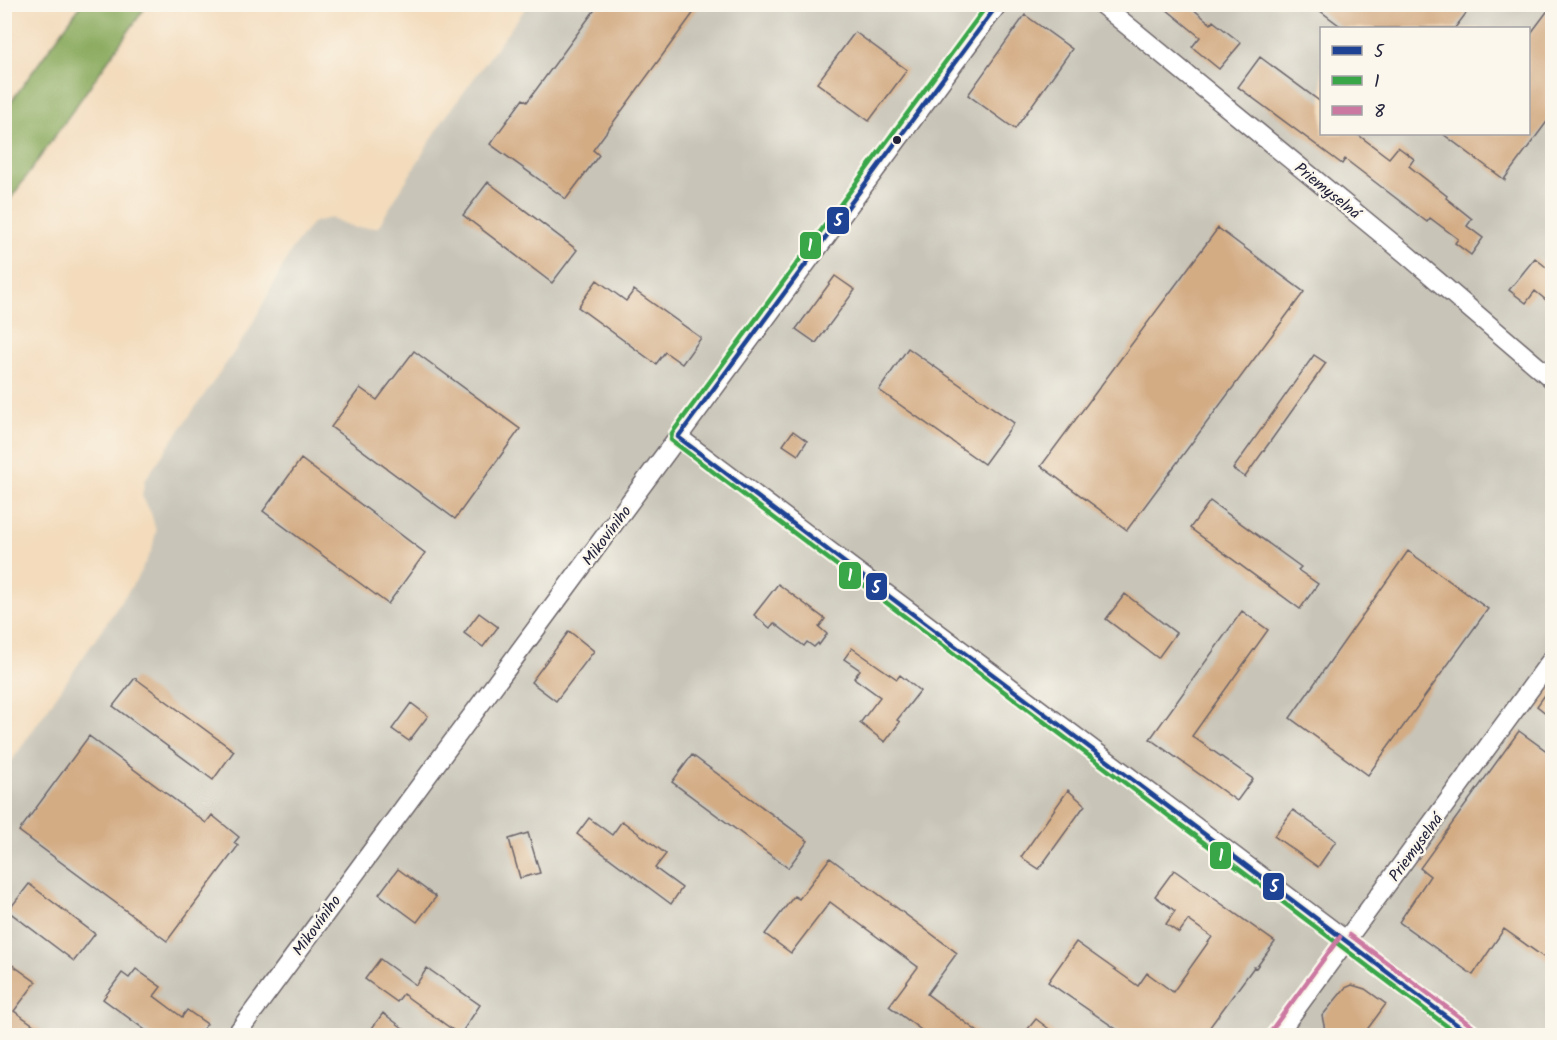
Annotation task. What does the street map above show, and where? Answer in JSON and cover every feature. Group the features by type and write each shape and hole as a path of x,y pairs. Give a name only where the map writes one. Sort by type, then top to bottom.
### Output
{"street":[{"name":"Mikovíniho","path":"235,1035 998,4"},
{"name":"Priemyselná","path":"1101,4 1399,248 1552,379"},
{"path":"678,437 1473,1035"},
{"name":"Priemyselná","path":"1276,1035 1552,659"}],"shaded area":[{"path":"528,5 1552,5 1552,1035 5,1036 5,771 136,580 152,550 156,531 151,513 142,496 145,480 248,332 292,249 312,223 330,218 356,228 378,227 442,122"}],"green space":[{"path":"81,5 147,5 5,207 5,110"}],"building":[{"path":"599,4 700,4 593,150 599,155 566,199 490,144 523,99 527,102"},
{"path":"1160,4 1187,4 1211,24 1213,21 1241,43 1219,69 1192,47 1200,37"},
{"path":"1311,4 1473,4 1456,27 1342,27"},
{"path":"1552,5 1552,115 1505,180 1444,135 1530,135 1530,34"},
{"path":"1025,15 1072,49 1015,129 968,95"},
{"path":"855,32 907,70 869,121 817,83"},
{"path":"1260,57 1320,102 1320,135 1358,135 1389,158 1398,147 1414,159 1409,166 1472,219 1467,226 1483,238 1471,255 1455,243 1458,239 1430,218 1427,222 1345,159 1342,164 1238,87"},
{"path":"488,182 577,250 552,283 463,215"},
{"path":"1218,228 1304,292 1127,530 1041,466"},
{"path":"1535,258 1552,272 1552,305 1535,291 1526,303 1509,290"},
{"path":"835,276 855,290 816,343 796,329"},
{"path":"597,280 626,301 634,290 701,338 682,364 665,352 656,364 578,307"},
{"path":"908,348 1014,423 984,464 879,390"},
{"path":"414,351 520,429 455,519 331,427 360,388 377,400"},
{"path":"1314,355 1326,363 1245,477 1233,469"},
{"path":"793,431 807,441 798,455 783,445"},
{"path":"301,459 425,553 388,604 263,511"},
{"path":"1210,501 1301,567 1298,570 1318,584 1300,609 1190,528"},
{"path":"1408,551 1488,609 1368,775 1290,718"},
{"path":"778,584 825,619 819,627 827,634 819,645 818,643 814,647 807,642 804,646 774,623 770,628 754,615"},
{"path":"1125,594 1176,633 1158,658 1106,619"},
{"path":"1242,611 1268,630 1192,736 1253,779 1237,801 1150,739"},
{"path":"479,613 498,627 483,647 464,633"},
{"path":"569,631 594,651 556,701 531,682"},
{"path":"852,648 897,679 900,675 920,691 897,720 900,722 885,742 860,723 880,697 854,678 860,670 844,659"},
{"path":"135,678 234,751 213,780 113,706"},
{"path":"1552,685 1552,718 1537,706"},
{"path":"411,703 428,716 409,741 392,729"},
{"path":"1519,731 1552,755 1552,963 1504,929 1473,975 1399,922 1430,876 1420,868"},
{"path":"89,736 206,823 212,815 239,837 234,843 238,846 167,941 19,831"},
{"path":"692,755 808,841 788,868 672,782"},
{"path":"1068,790 1085,805 1039,869 1021,857"},
{"path":"1293,810 1336,841 1318,867 1274,836"},
{"path":"589,818 612,835 622,821 666,854 655,868 682,888 671,904 577,834"},
{"path":"528,833 540,873 520,878 509,839"},
{"path":"830,858 957,953 927,994 982,1035 928,1035 889,1006 918,967 830,902 791,953 765,934 794,896 799,899"},
{"path":"398,869 436,897 417,922 379,894"},
{"path":"1174,870 1275,942 1204,1035 1125,1035 1048,982 1076,942 1138,986 1147,973 1173,992 1212,937 1188,920 1179,933 1166,924 1175,911 1155,896"},
{"path":"29,884 95,934 74,961 8,911"},
{"path":"4,959 36,982 14,1011 48,1035 4,1035"},
{"path":"380,959 416,985 427,968 480,1005 460,1035 403,994 397,1002 365,979"},
{"path":"136,969 161,987 154,996 182,1017 187,1010 207,1024 198,1035 152,1035 103,999 122,973 129,978"},
{"path":"1352,985 1365,989 1386,1004 1363,1035 1326,1035 1322,1016 1345,988"},
{"path":"383,1013 412,1035 367,1035"},
{"path":"1036,1019 1057,1035 1023,1035"}],"transit line":[{"name":"1","path":"988,4 672,433 671,440 1460,1036"},
{"name":"5","path":"678,437 998,4"},
{"name":"5","path":"678,437 1472,1036"},
{"name":"8","path":"1350,935 1477,1030"},
{"name":"8","path":"1270,1032 1340,937"}]}
